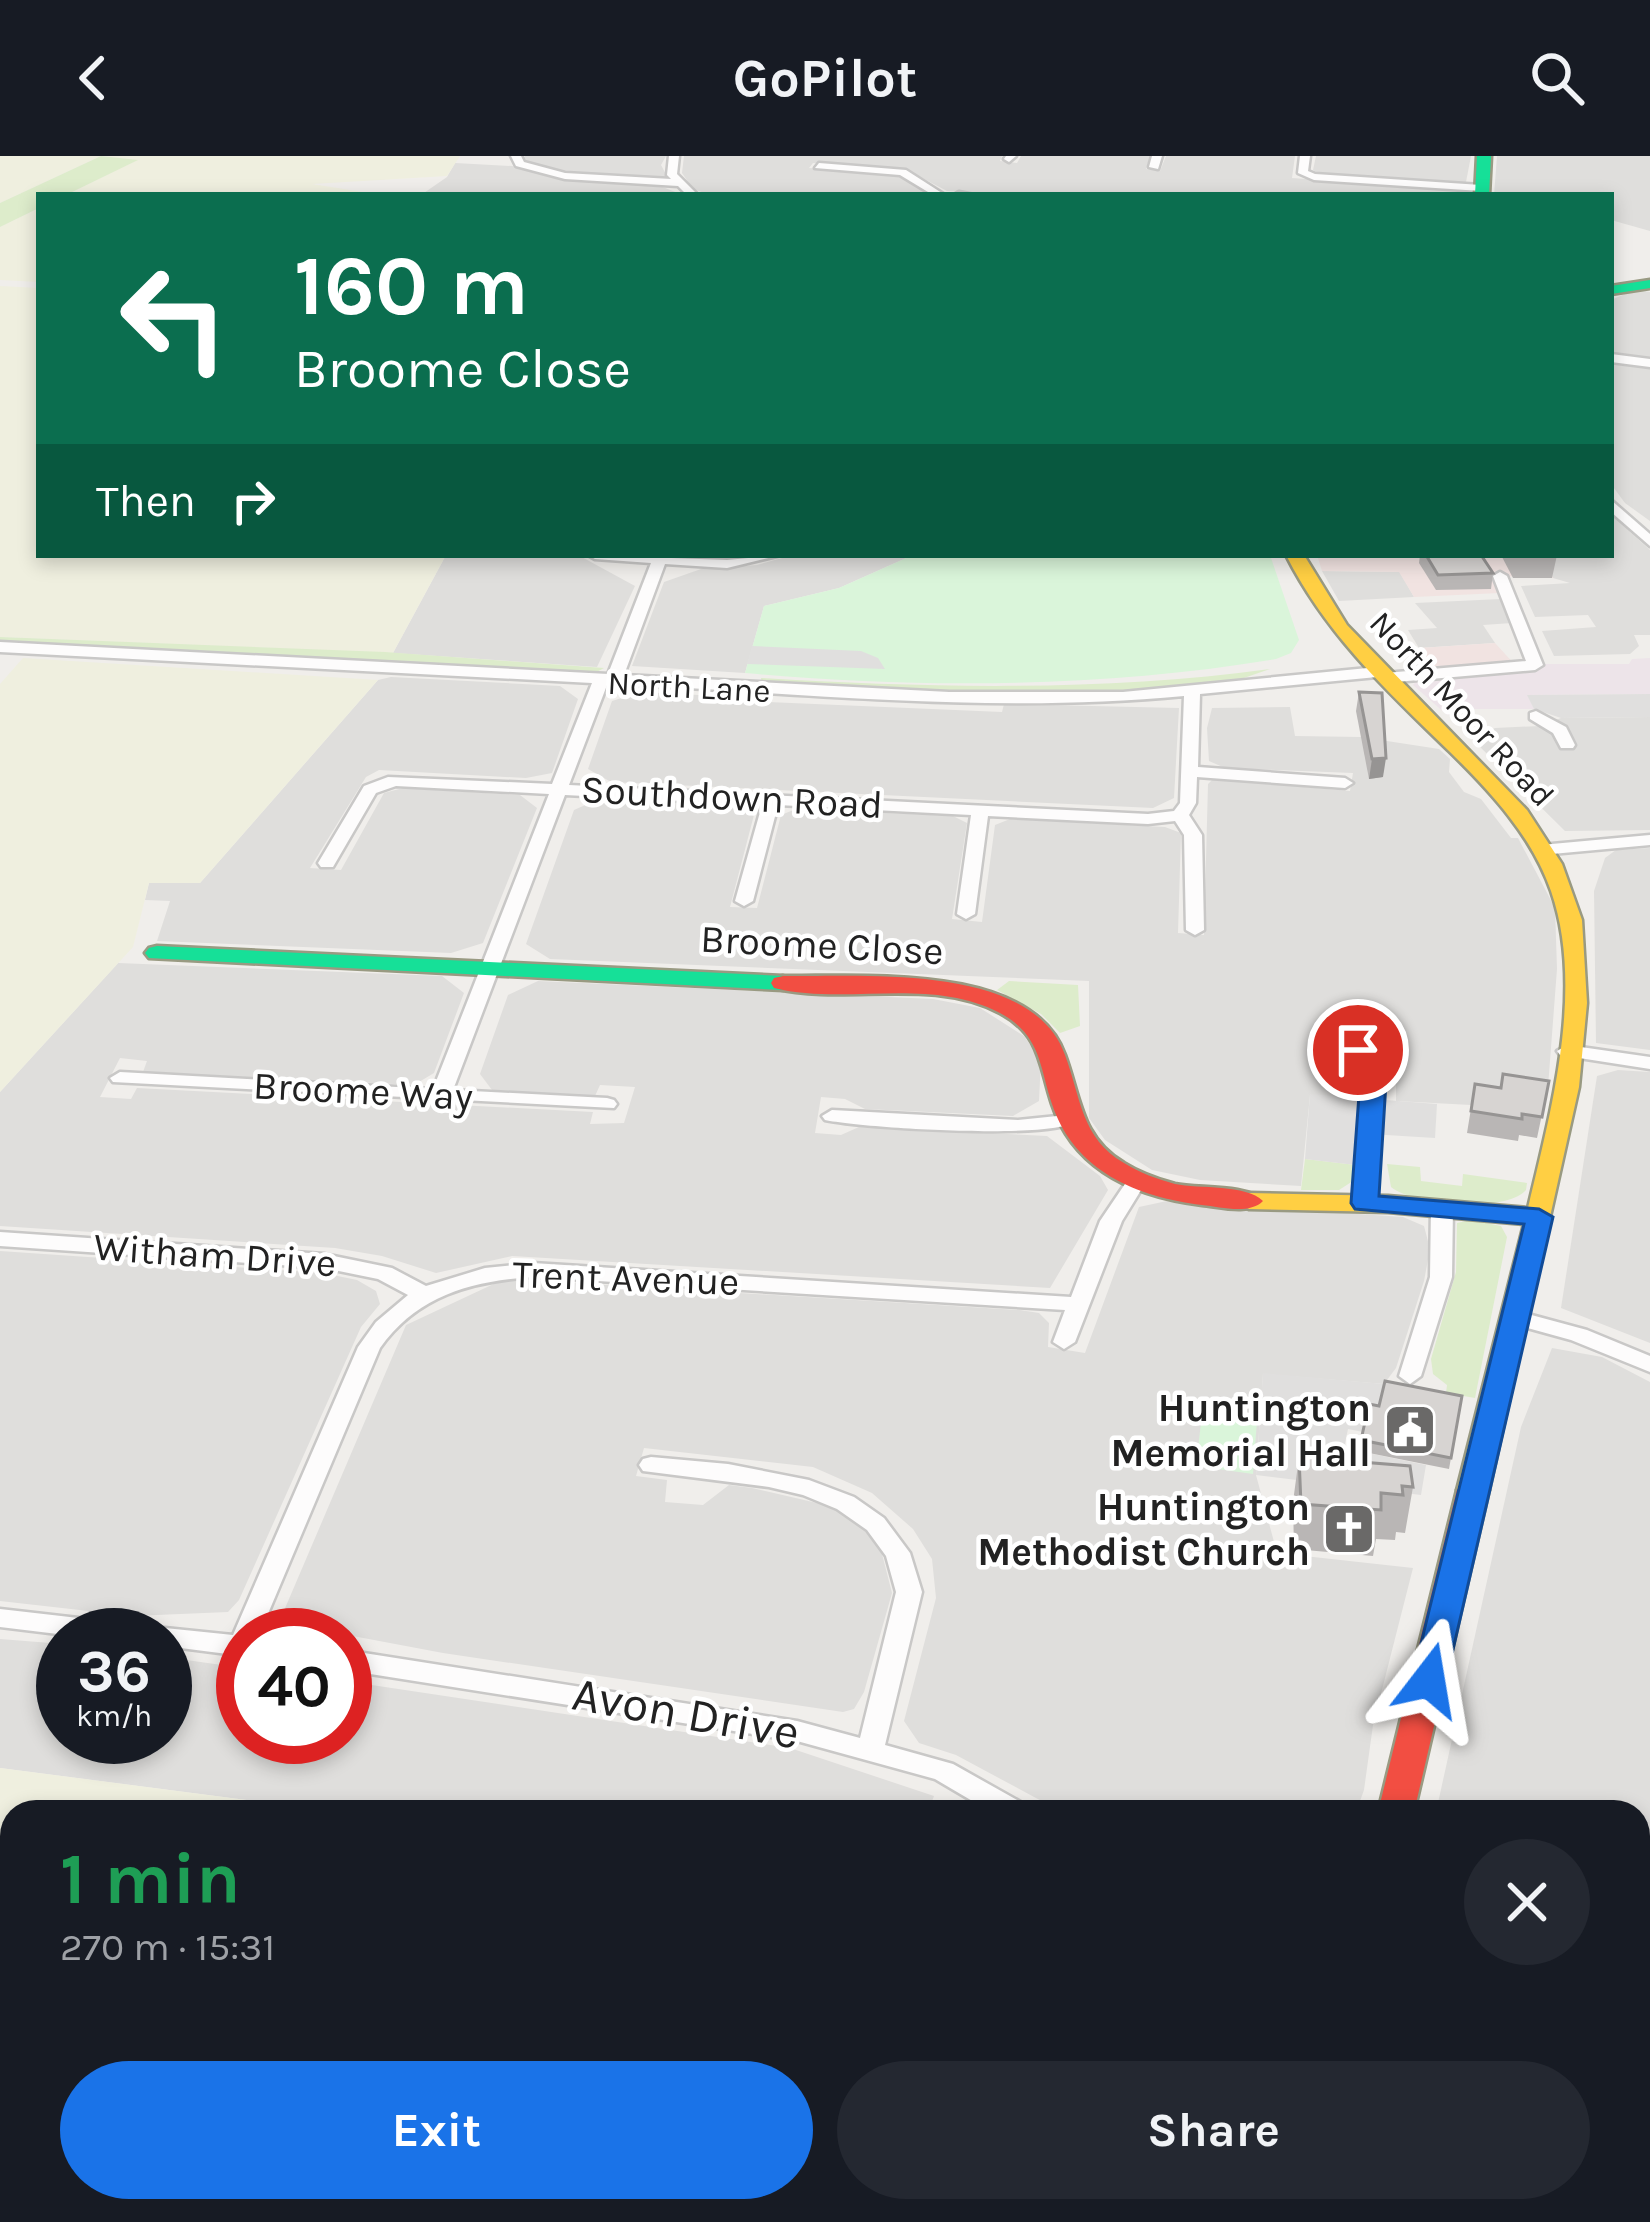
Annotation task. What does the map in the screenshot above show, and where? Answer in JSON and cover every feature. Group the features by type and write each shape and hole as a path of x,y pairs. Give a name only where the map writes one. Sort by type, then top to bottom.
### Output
{"street":[{"path":"516,156 520,164 565,176 677,183"},
{"path":"674,156 670,168 677,183 689,192"},
{"path":"1305,156 1303,173 1314,177 1482,192 1484,156"},
{"path":"819,166 909,173 936,192"},
{"path":"1614,290 1650,284"},
{"path":"1614,358 1650,363"},
{"path":"1614,507 1650,542"},
{"path":"622,558 727,564 758,558"},
{"name":"North Moor Road","path":"1297,558 1325,611 1381,675 1483,775 1541,850 1569,910 1572,967 1563,1102 1517,1318 1399,1800"},
{"path":"441,1095 560,788 659,562"},
{"name":"North Lane","path":"0,647 606,683 987,698 1192,693 1535,665 1500,577"},
{"path":"1192,693 1188,803 1180,815 1193,835 1195,930"},
{"path":"1536,716 1560,730 1567,745"},
{"path":"1190,771 1345,783"},
{"name":"Southdown Road","path":"328,863 370,790 380,784 560,788 1148,819 1180,815"},
{"path":"744,902 772,798"},
{"path":"967,914 980,809"},
{"path":"1541,850 1650,840"},
{"name":"Broome Close","path":"157,953 929,988 988,998 1024,1016 1048,1037 1060,1069 1066,1121"},
{"path":"1358,1050 1374,1066 1365,1203"},
{"path":"1567,1051 1650,1063"},
{"name":"Broome Way","path":"120,1079 607,1105"},
{"path":"832,1116 1018,1126 1066,1121 1090,1154 1136,1182 1184,1194 1442,1207 1539,1217"},
{"path":"1064,1342 1120,1202 1136,1182"},
{"path":"1410,1376 1442,1277 1442,1207"},
{"name":"Witham Drive","path":"0,1239 340,1264 384,1273 424,1294"},
{"name":"Trent Avenue","path":"258,1608 369,1347 398,1311 424,1294 498,1271 533,1270 1077,1304"},
{"path":"1517,1318 1580,1336 1650,1365"},
{"path":"651,1465 686,1480 817,1490 849,1503 893,1546 906,1568 909,1592 871,1748"},
{"path":"0,1618 36,1622"},
{"name":"Avon Drive","path":"372,1664 720,1717 871,1748 943,1771 993,1800"}],"shaded area":[{"path":"666,156 661,165 669,180 579,175 552,170 523,159"},
{"path":"684,156 1002,156 1000,161 1017,163 1021,156 1150,156 1146,169 1160,171 1166,156 1295,156 1292,178 1463,192 968,192 947,191 907,170 813,163 809,168 899,174 928,192 702,192 693,189 682,173"},
{"path":"1316,156 1471,156 1466,182 1459,183 1319,174 1313,170"},
{"path":"1497,156 1650,156 1650,231 1614,221 1614,192 1494,192"},
{"path":"455,163 512,166 569,179 660,186 675,192 425,192 447,177"},
{"path":"1634,290 1650,292 1650,521 1614,488 1614,299"},
{"path":"1614,518 1650,550 1650,635 1634,635 1639,646 1630,654 1554,656 1542,631 1596,627 1588,615 1535,617 1521,586 1570,583 1553,578 1543,558 1614,558"},
{"path":"444,558 584,558 635,586 597,667 393,653"},
{"path":"782,558 906,558 839,588 764,606 745,673 632,666 664,582 701,569"},
{"path":"1318,558 1543,558 1553,578 1493,576 1500,593 1414,597 1399,572 1322,571"},
{"path":"1322,571 1400,572 1414,597 1339,601"},
{"path":"1501,599 1512,623 1483,625 1495,643 1419,648 1408,630 1437,628 1415,603"},
{"path":"1495,643 1516,666 1437,671 1420,648"},
{"path":"752,646 861,651 878,658 885,669 747,664"},
{"path":"1650,658 1650,694 1528,695 1534,709 1472,709 1447,715 1413,685 1419,678 1535,671 1546,664 1629,664 1632,659"},
{"path":"378,680 560,686 578,699 552,773 526,778 379,770 366,777 310,868 341,870 384,793 403,788 520,795 537,808 483,943 451,953 157,941 170,901 145,900 149,883 200,883"},
{"path":"641,692 699,695 699,699 1002,712 1004,704 1179,708 1174,798 1153,808 611,782 588,769 612,701"},
{"path":"1650,694 1650,717 1561,718 1534,709 1527,695"},
{"path":"1290,707 1295,736 1361,737 1439,749 1450,759 1449,772 1464,792 1481,799 1511,838 1518,838 1555,908 1557,969 1547,1100 1478,1089 1471,1105 1396,1101 1396,1036 1333,1030 1332,1060 1362,1069 1360,1098 1310,1095 1301,1186 1200,1180 1152,1170 1105,1140 1089,1118 1089,981 550,959 526,944 574,810 599,799 742,806 755,811 730,907 757,908 781,815 796,809 953,816 967,823 952,919 982,922 995,825 1010,819 1165,827 1181,833 1178,933 1204,935 1208,784 1213,779 1350,791 1353,773 1225,768 1209,761 1207,728 1212,708"},
{"path":"1650,717 1650,830 1565,831 1472,739 1495,728 1540,726 1561,718"},
{"path":"1650,848 1650,1050 1596,1043 1594,891 1605,858 1616,850"},
{"path":"118,963 442,976 464,993 434,1073 414,1085 143,1072 147,1061 120,1058 100,1097 131,1099 137,1088 593,1112 590,1124 624,1123 635,1087 600,1085 595,1096 492,1090 480,1074 508,995 538,981 933,999 980,1008 1024,1036 1041,1060 1039,1101 1013,1116 865,1109 845,1099 821,1097 815,1133 841,1135 859,1127 1047,1136 1100,1176 1108,1190 1050,1288 512,1256 436,1273 335,1248 0,1226 0,1092"},
{"path":"1618,1070 1650,1072 1650,1343 1561,1308 1597,1076"},
{"path":"1310,1094 1360,1098 1356,1165 1305,1159"},
{"path":"1372,1099 1437,1104 1435,1138 1370,1134"},
{"path":"1167,1201 1403,1217 1424,1226 1430,1249 1424,1281 1396,1368 1384,1384 1263,1374 1256,1475 1277,1553 1413,1568 1373,1725 1360,1800 1040,1800 956,1755 919,1743 904,1721 936,1598 932,1559 913,1529 872,1493 813,1467 644,1448 636,1476 667,1480 665,1502 703,1505 729,1485 830,1506 861,1525 881,1550 892,1593 864,1692 854,1709 843,1712 372,1640 372,1608 285,1608 406,1325 500,1281 1020,1310 1039,1313 1049,1323 1048,1347 1085,1353 1139,1207"},
{"path":"0,1251 323,1273 357,1280 376,1291 380,1304 361,1327 232,1608 192,1614 192,1608 62,1608 0,1601"},
{"path":"1552,1348 1602,1357 1650,1382 1650,1800 1439,1800 1521,1427"},
{"path":"1263,1373 1384,1384 1377,1418 1363,1432 1348,1429 1344,1448 1426,1465 1421,1495 1256,1475"},
{"path":"0,1639 36,1642 36,1764 192,1764 192,1661 216,1664 216,1764 372,1764 372,1685 790,1748 934,1796 932,1800 247,1800 0,1768"}],"green space":[{"path":"0,156 101,156 0,203"},
{"path":"101,156 138,160 72,192 36,192 36,209 0,227 0,203"},
{"path":"103,156 460,156 447,176 312,184 363,192 72,192 135,161"},
{"path":"36,209 36,282 0,280 0,227"},
{"path":"0,286 36,288 36,558 444,558 393,653 0,637"},
{"path":"906,558 1271,558 1299,640 1291,653 1276,659 1078,680 877,682 745,673 764,606 839,588"},
{"path":"0,637 385,652 604,668 593,674 0,641"},
{"path":"23,658 378,680 200,883 149,883 133,947 0,1092 0,684"},
{"path":"1270,669 1241,679 1242,683 1062,692 822,687 762,684 761,678 1016,686 1143,682"},
{"path":"1009,981 1078,985 1080,1026 1060,1033 1041,1014 997,990"},
{"path":"1305,1159 1356,1165 1356,1179 1339,1190 1301,1190"},
{"path":"1387,1164 1420,1167 1421,1181 1462,1186 1463,1174 1527,1183 1526,1190 1500,1202 1481,1204 1419,1199 1391,1187"},
{"path":"1471,1220 1501,1226 1507,1237 1475,1398 1446,1393 1447,1385 1433,1374 1431,1359 1456,1272 1457,1223"},
{"path":"1202,1414 1257,1421 1253,1474 1196,1466"},
{"path":"0,1768 247,1800 0,1800"}],"building":[{"path":"1428,558 1483,558 1493,573 1438,575"},
{"path":"1359,692 1382,693 1386,758 1372,759"},
{"path":"1503,1074 1549,1081 1542,1117 1522,1114 1522,1119 1471,1111 1475,1084 1501,1088"},
{"name":"Huntington Memorial Hall","path":"1385,1381 1462,1396 1451,1458 1361,1440 1369,1404 1379,1406"},
{"path":"1299,1457 1410,1466 1413,1487 1402,1486 1403,1495 1381,1493 1381,1510 1301,1504"}],"traffic: fast":[{"path":"1482,192 1484,156"},
{"path":"1614,290 1650,284"},
{"path":"157,953 783,983"}],"traffic: slow":[{"path":"1297,558 1340,629 1519,815 1551,864 1570,920 1575,1003 1567,1087 1473,1490"},
{"path":"1249,1201 1388,1204 1539,1217"}],"traffic: jam":[{"path":"783,983 914,986 980,997 1009,1008 1046,1040 1073,1127 1111,1167 1163,1189 1249,1201"},
{"path":"1399,1800 1473,1490"}],"place":[{"name":"Huntington Memorial Hall","path":"1410,1430"},
{"name":"Huntington Methodist Church","path":"1349,1529"}],"route":[{"path":"1358,1050 1374,1066 1365,1203 1539,1217 1429,1680"}]}
